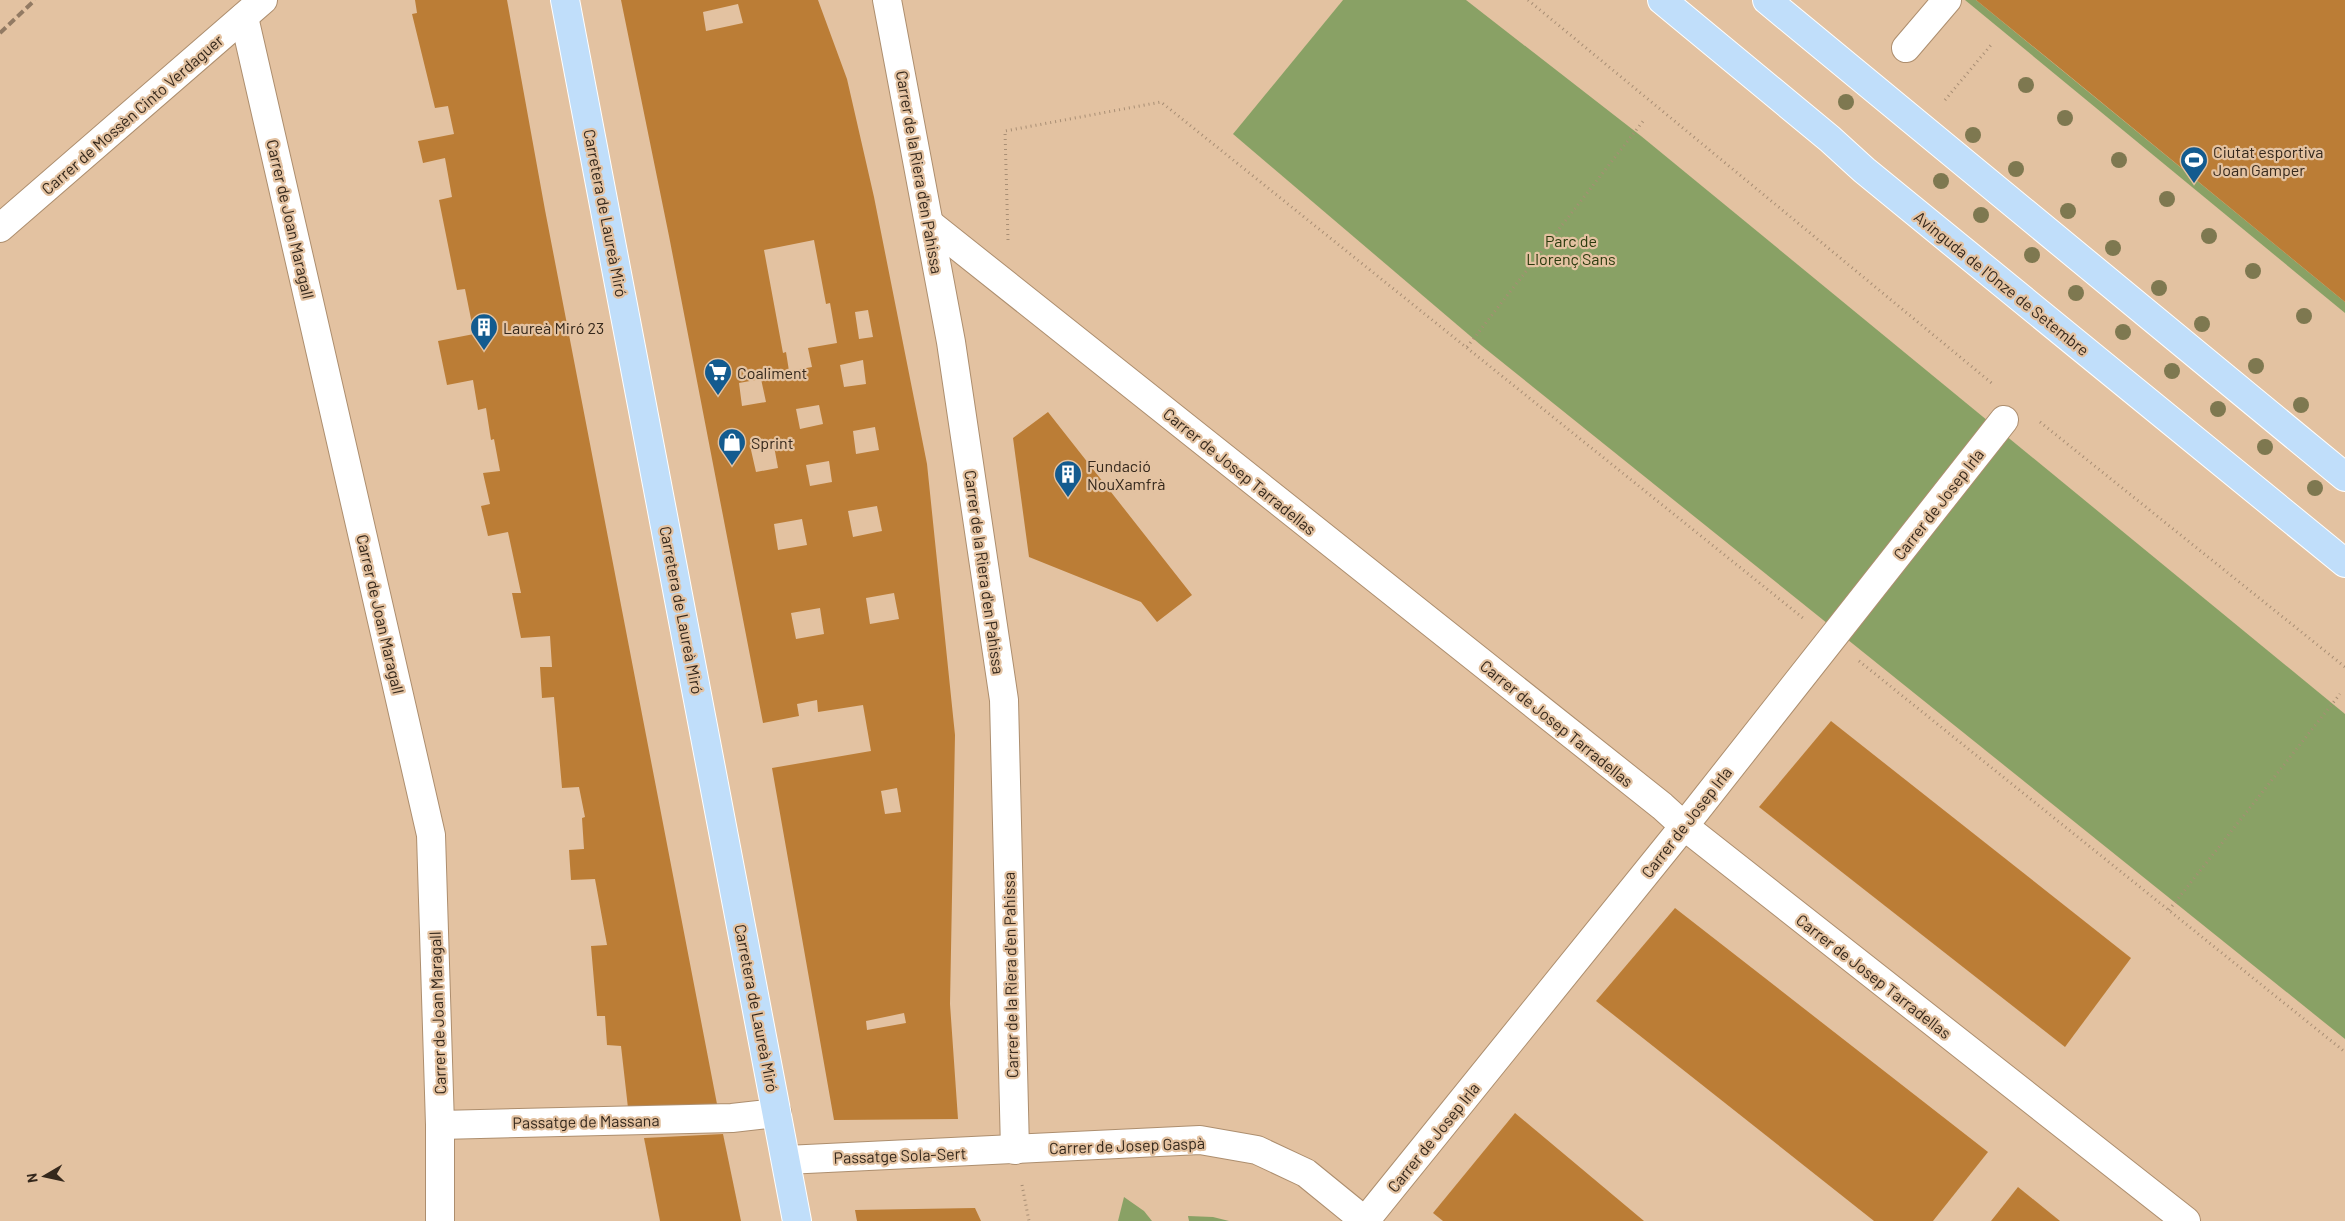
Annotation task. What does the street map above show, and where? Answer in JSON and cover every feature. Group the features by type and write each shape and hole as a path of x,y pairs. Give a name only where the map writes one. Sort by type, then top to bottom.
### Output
{"main road":[{"name":"Carretera de Laureà Miró","path":"565,0 797,1221"},
{"name":"Avinguda de l'Onze de Setembre","path":"1662,0 1877,180 2345,563"},
{"path":"1767,0 2345,476"}],"street":[{"name":"Carrer de la Riera d'en Pahissa","path":"887,0 951,342 1004,700 1015,1150"},
{"path":"1906,48 1947,0"},
{"name":"Carrer de Mossèn Cinto Verdaguer","path":"0,228 253,9"},
{"name":"Carrer de Joan Maragall","path":"253,9 431,835 440,1125 440,1221"},
{"name":"Carrer de Josep Tarradellas","path":"930,224 1654,800 1684,826 2186,1221"},
{"name":"Carrer de Josep Irla","path":"1365,1221 1684,826 2004,420"},
{"name":"Passatge de Massana","path":"440,1125 732,1118 777,1113"},
{"name":"Carrer de Josep Gaspà","path":"1015,1150 1200,1140 1257,1150 1306,1173 1365,1221"},
{"name":"Passatge Sola-Sert","path":"786,1160 1015,1150"}],"path":[{"path":"1528,0 1999,389"},
{"path":"1008,240 1004,131 1161,102 2345,1052"},
{"path":"1466,347 1644,120"},
{"path":"2038,420 2345,667"},
{"path":"2169,910 2340,694"}],"green space":[{"name":"Parc de Llorenç Sans","path":"1343,0 1466,0 1641,136 2345,714 2345,1039 1482,346 1233,134"},
{"name":"Ciutat esportiva Joan Gamper","path":"1965,0 1976,0 2345,302 2345,313"},
{"path":"1124,1197 1144,1211 1152,1221 1118,1221"},
{"path":"1188,1216 1213,1217 1229,1221 1189,1221"}],"building":[{"path":"415,0 507,0 545,210 717,1104 628,1108 621,1046 607,1045 605,1016 597,1016 591,946 607,945 595,879 571,880 569,850 584,849 582,818 585,817 579,787 562,788 554,697 542,698 540,667 552,667 550,636 521,638 512,593 521,593 508,532 488,536 481,506 490,504 483,473 500,471 494,439 491,440 486,408 478,410 473,380 447,385 438,341 474,334 465,289 457,290 439,200 452,197 445,158 423,163 418,141 454,134 448,106 435,108 412,14 417,13"},
{"path":"621,0 818,0 847,79 874,197 927,464 955,735 950,1004 958,1119 834,1120 772,768 871,751 863,705 818,712 817,700 797,704 799,716 763,723 669,236","holes":["738,4 743,23 706,31 703,12","814,240 826,304 830,303 837,343 808,348 812,367 789,371 786,352 783,353 764,250","868,310 873,337 859,339 855,312","863,360 866,384 844,387 840,365","761,379 766,402 742,406 739,383","819,405 823,424 800,429 796,409","875,427 879,450 856,454 853,431","774,446 778,468 756,472 751,450","829,461 832,482 810,486 806,465","877,506 882,531 853,537 848,511","802,519 807,545 778,550 774,524","894,593 899,619 870,624 866,598","820,608 824,634 796,639 791,613","897,788 901,812 885,814 881,791","904,1013 906,1023 867,1030 866,1021"]},
{"path":"1976,0 2345,0 2345,302 2056,65"},
{"name":"Fundació NouXamfrà","path":"1048,412 1192,595 1157,622 1141,602 1029,557 1013,438"},
{"path":"1831,721 2131,958 2065,1047 1759,807"},
{"path":"1675,908 1988,1152 1933,1221 1874,1221 1596,1001"},
{"path":"1515,1113 1644,1221 1443,1221 1433,1213"},
{"path":"723,1134 741,1221 660,1221 644,1138"},
{"path":"2018,1187 2060,1221 1991,1221"},
{"path":"975,1208 981,1221 857,1221 855,1210"}],"railway":[{"path":"0,33 35,0"}],"place":[{"name":"Ciutat esportiva Joan Gamper","path":"2194,184"},
{"name":"Laureà Miró 23","path":"484,351"},
{"name":"Coaliment","path":"718,396"},
{"name":"Sprint","path":"732,466"},
{"name":"Fundació NouXamfrà","path":"1068,498"}]}
